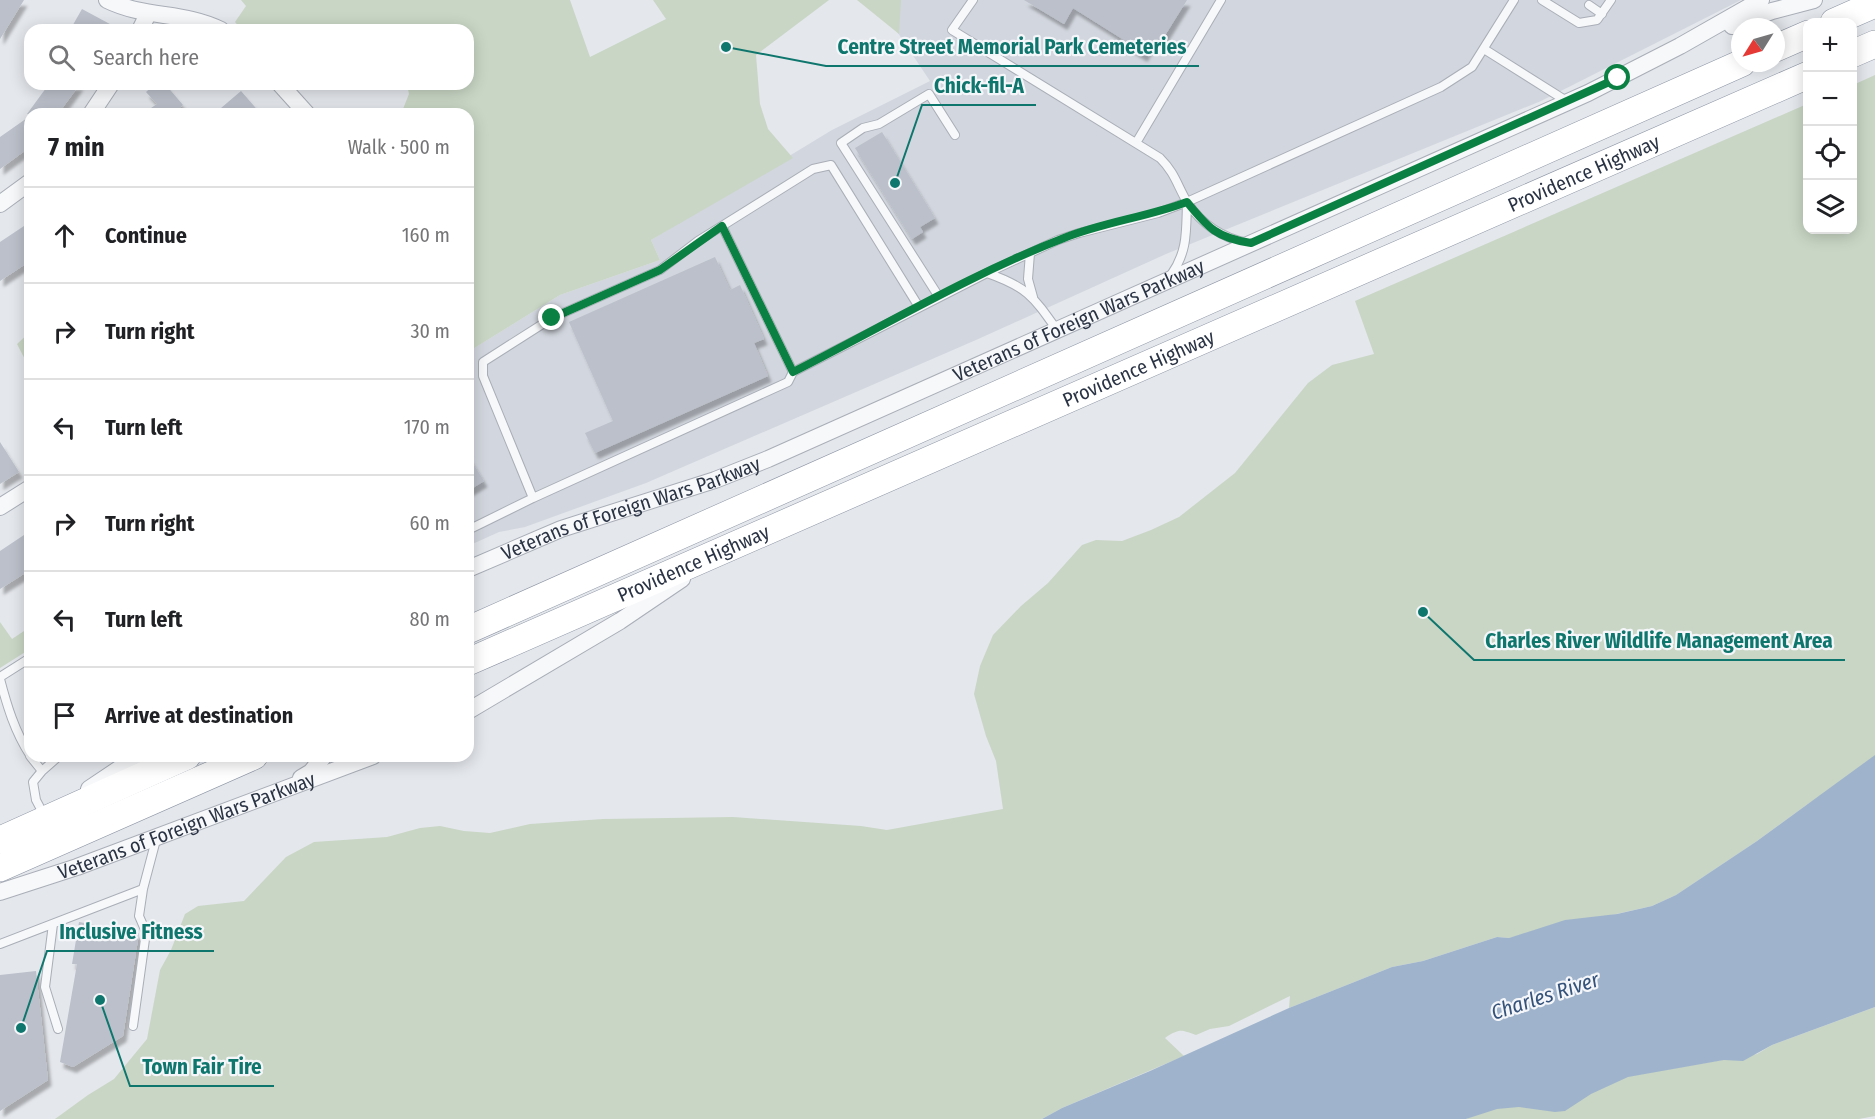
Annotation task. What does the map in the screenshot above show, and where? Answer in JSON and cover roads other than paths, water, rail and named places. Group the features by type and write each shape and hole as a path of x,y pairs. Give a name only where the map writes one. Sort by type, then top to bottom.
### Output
{"highway":[{"path":"1843,18 1875,4"},
{"path":"1785,44 1803,36"},
{"path":"1857,52 1875,44"},
{"name":"Providence Highway","path":"474,627 1731,68"},
{"name":"Providence Highway","path":"474,659 1803,77"},
{"path":"0,840 174,762"},
{"name":"Veterans of Foreign Wars Parkway","path":"0,868 240,762"}],"street":[{"path":"108,0 125,9 148,14 180,16 203,24"},
{"name":"Veterans of Foreign Wars Parkway","path":"474,566 561,529 742,470 1568,102 1680,46 1761,0"},
{"name":"Veterans of Foreign Wars Parkway","path":"1680,46 1772,10 1814,0"},
{"path":"143,24 148,14"},
{"path":"95,108 107,90"},
{"path":"286,90 302,108"},
{"path":"0,204 24,186"},
{"path":"0,507 24,492"},
{"path":"474,707 620,621 728,548"},
{"path":"46,819 129,762"},
{"path":"286,788 311,772 319,762"},
{"name":"Veterans of Foreign Wars Parkway","path":"0,892 77,867 357,762"}],"lane":[{"path":"973,0 952,30 1160,158 1170,167 1187,202 1206,224 1221,236 1251,243"},
{"path":"1136,143 1221,0"},
{"path":"474,527 776,388 788,382 793,372 1030,253 1079,233 1158,213 1187,202 1442,87 1472,66 1485,49 1514,0"},
{"path":"1542,0 1580,24 1597,20 1611,0"},
{"path":"1589,5 1602,14"},
{"path":"1485,49 1568,102"},
{"path":"939,297 841,143 863,128 879,124 929,94 955,135"},
{"path":"533,498 483,376 483,362 552,318 660,270 722,226 813,169 831,165 919,308"},
{"path":"1166,281 1182,257 1186,242 1187,202"},
{"path":"722,226 793,372"},
{"path":"1030,253 1028,279 1033,297"},
{"path":"987,273 1013,282 1033,297 1057,330"},
{"path":"24,662 0,678 7,707 24,745"},
{"path":"35,762 42,771"},
{"path":"46,819 36,800 33,782 52,762"},
{"path":"133,1026 146,932 139,916 143,889 157,836"},
{"path":"0,944 143,889"},
{"path":"53,924 45,987 58,1029"}],"water":[{"name":"Charles River","path":"1875,755 1875,1007 1772,1045 1743,1061 1724,1060 1628,1077 1591,1094 1565,1111 1555,1112 1519,1107 1497,1109 1466,1119 1042,1119 1062,1108 1289,1008 1392,967 1423,961 1497,937 1509,938 1565,920 1617,914 1652,906 1676,895 1757,841"}],"place":[{"name":"Centre Street Memorial Park Cemeteries","path":"726,47"},
{"name":"Chick-fil-A","path":"895,183"},
{"name":"Charles River Wildlife Management Area","path":"1423,612"},
{"name":"Town Fair Tire","path":"100,1000"},
{"name":"Inclusive Fitness","path":"21,1028"}]}
